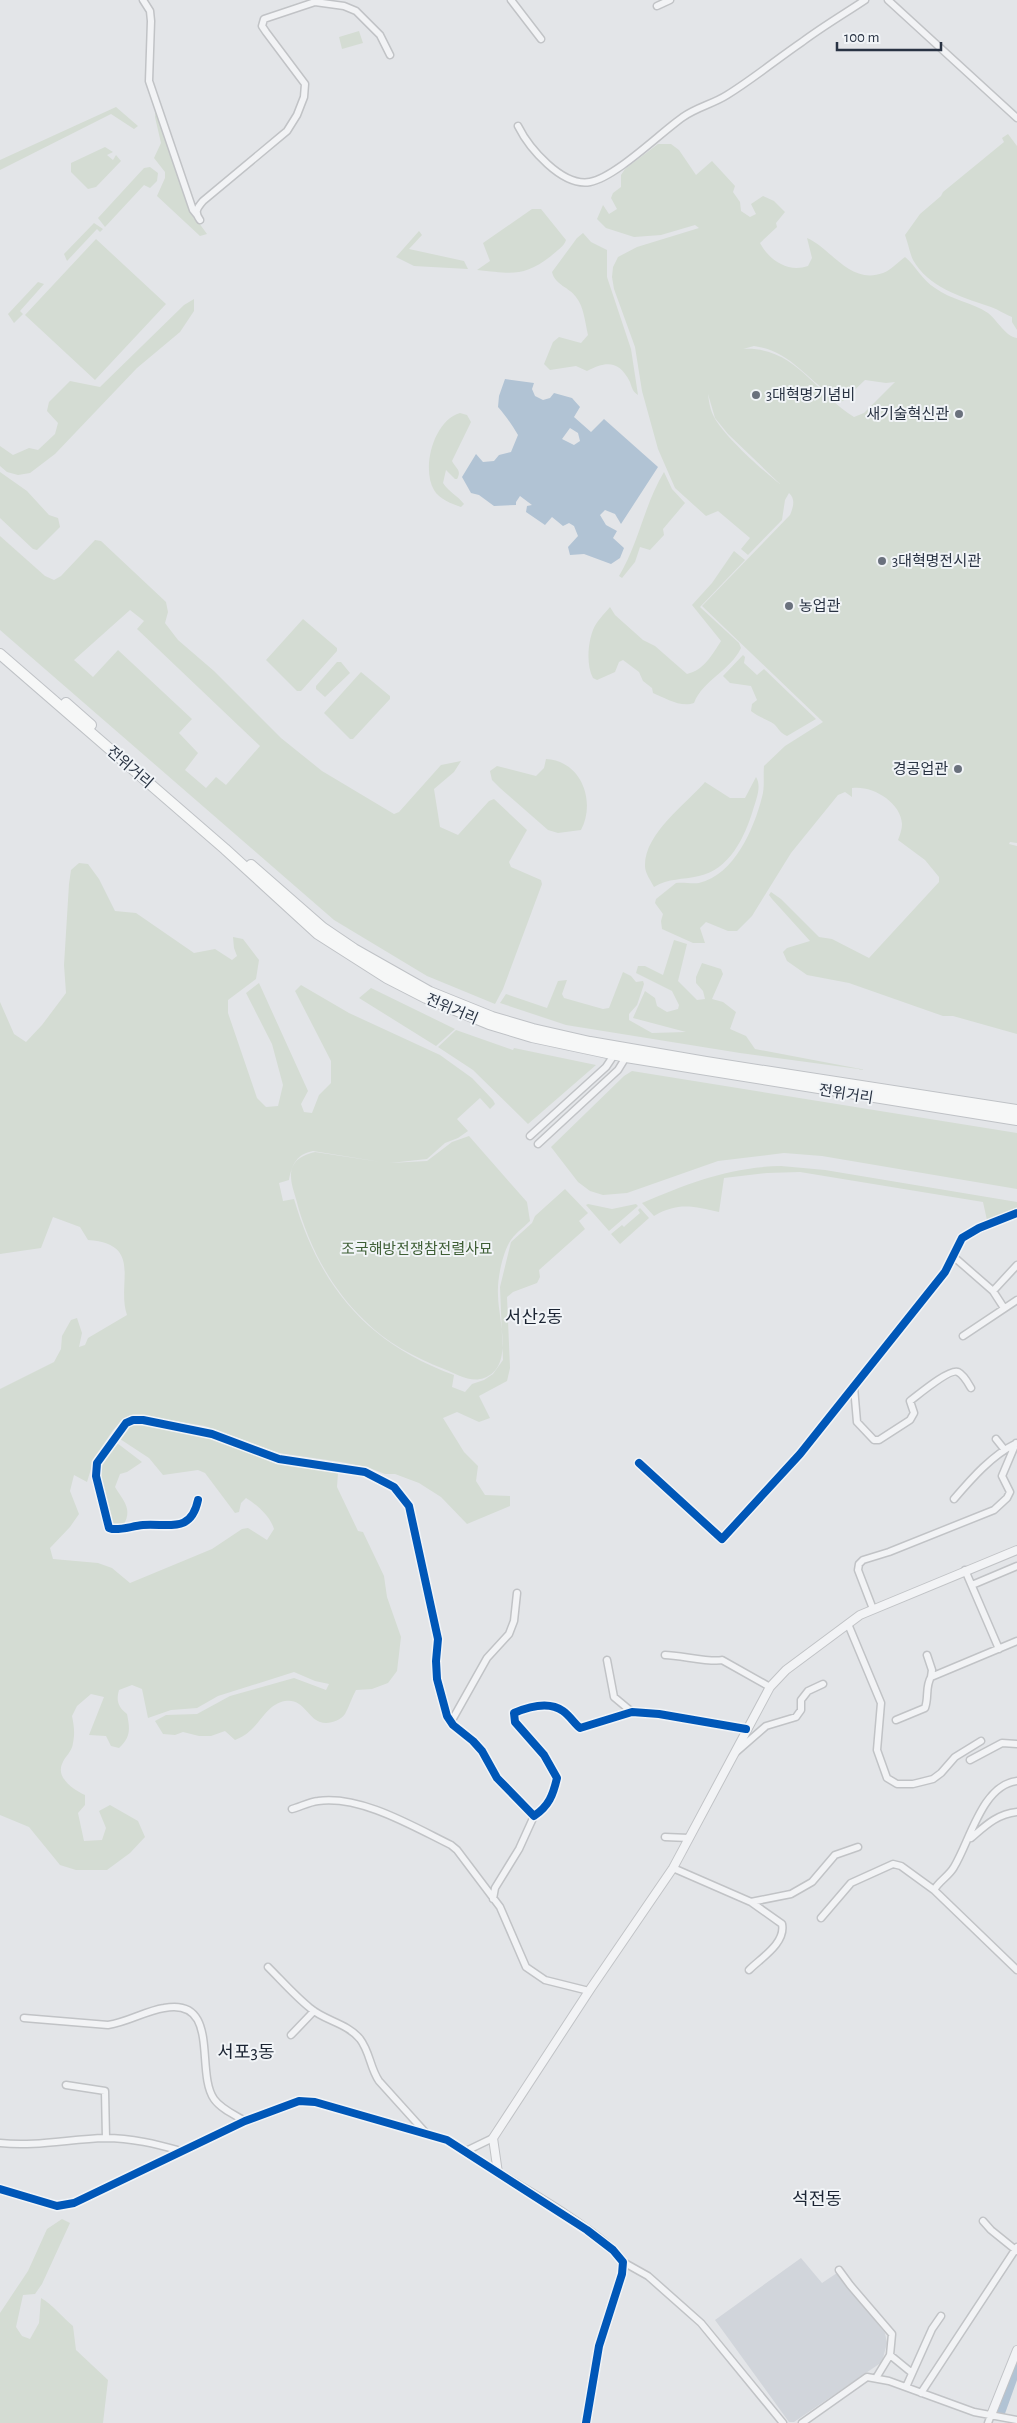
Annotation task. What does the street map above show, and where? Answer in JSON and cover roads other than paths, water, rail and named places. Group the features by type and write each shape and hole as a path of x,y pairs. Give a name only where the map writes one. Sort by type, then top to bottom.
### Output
{"main road":[{"name":"전위거리","path":"0,646 323,928 354,949 430,992 492,1017 533,1030 590,1042 706,1062 1017,1110"},
{"name":"전위거리","path":"0,654 225,849 311,928 349,955 426,998 489,1024 532,1037 626,1058 1017,1120"}],"street":[{"path":"143,0 150,11 151,21 149,81 193,210 198,217 197,209 203,201 278,139 293,124 304,96 305,84 266,32 262,22 269,17 315,1 344,6 356,11 380,35 390,55"},
{"path":"511,0 541,39"},
{"path":"657,6 670,0"},
{"path":"518,126 527,141 544,160 562,174 582,182 591,182 633,157 685,116 727,95 865,0"},
{"path":"888,0 1017,118"},
{"path":"530,1136 606,1067 614,1055"},
{"path":"538,1144 618,1070 626,1058"},
{"path":"639,1463 722,1539 800,1454 945,1272 962,1238 979,1228 1017,1213"},
{"path":"954,1257 994,1291 1004,1308"},
{"path":"994,1291 1017,1265"},
{"path":"963,1336 1017,1300"},
{"path":"854,1386 857,1422 874,1440 879,1440 910,1420 914,1413 910,1401 946,1375 954,1371 959,1372 971,1388"},
{"path":"198,1500 195,1513 189,1520 176,1526 142,1525 109,1528 103,1496 96,1476 97,1463 126,1423 133,1420 143,1420 212,1434 278,1459 365,1472 394,1487 409,1506 438,1639 437,1679 451,1722 478,1746 497,1778 534,1816"},
{"path":"996,1440 1004,1449"},
{"path":"954,1499 967,1483 1004,1449 1016,1443"},
{"path":"873,1609 858,1570 859,1564 864,1560 994,1510 1007,1498 1010,1492 1002,1476 1016,1443"},
{"path":"466,2151 493,2138 589,1991 673,1868 770,1687 786,1670 848,1624 873,1609 1017,1550"},
{"path":"972,1585 1017,1566"},
{"path":"966,1570 999,1649"},
{"path":"451,1722 487,1658 509,1634 514,1621 517,1593"},
{"path":"848,1624 881,1703 877,1750 887,1778 897,1784 913,1784 933,1779 955,1757 981,1741"},
{"path":"931,1677 1017,1641"},
{"path":"665,1655 679,1655 716,1662 722,1660 770,1687"},
{"path":"896,1720 925,1708 928,1700 927,1684 932,1670 927,1655"},
{"path":"607,1660 614,1697 632,1712"},
{"path":"732,1756 766,1726 796,1717 801,1710 801,1700 808,1691 823,1684"},
{"path":"493,1899 495,1888 519,1849 534,1816 545,1809 552,1797 557,1778 544,1755 515,1722 514,1713 526,1707 546,1706 560,1709 580,1728 586,1728 632,1712 659,1714 746,1729"},
{"path":"970,1760 1002,1744 1017,1744"},
{"path":"934,1890 954,1868 989,1797 1001,1786 1017,1781"},
{"path":"292,1809 318,1801 342,1802 371,1808 393,1816 457,1850 504,1913 526,1966 544,1980 589,1991"},
{"path":"968,1841 993,1819 1006,1813 1017,1812"},
{"path":"664,1837 689,1838"},
{"path":"751,1902 791,1894 812,1882 835,1855 858,1847"},
{"path":"821,1918 851,1883 893,1864 901,1866 934,1890 1017,1970"},
{"path":"673,1868 751,1902 778,1919 783,1929 776,1944 749,1970"},
{"path":"268,1967 314,2011 342,2025 359,2038 365,2047 374,2074 426,2133"},
{"path":"24,2018 108,2026 164,2008 189,2010 200,2026 207,2080 213,2098 245,2121"},
{"path":"291,2034 314,2011"},
{"path":"66,2085 105,2091 106,2138"},
{"path":"0,2189 57,2206 74,2203 245,2121 299,2101 315,2102 426,2133 447,2140 466,2151 587,2230 613,2250 623,2262 648,2276 701,2323 783,2423"},
{"path":"0,2143 20,2145 106,2138 148,2141 181,2151"},
{"path":"493,2138 498,2172"},
{"path":"921,2393 1017,2249 991,2230 983,2221"},
{"path":"586,2423 597,2356 622,2274 623,2262"},
{"path":"840,2270 850,2285 892,2334 890,2355 876,2378"},
{"path":"906,2387 941,2316"},
{"path":"989,2419 1017,2350"},
{"path":"890,2355 912,2373"},
{"path":"802,2423 861,2379 867,2377 906,2387 989,2419 1017,2420"}],"water":[{"path":"505,379 534,383 532,389 535,396 543,400 550,398 554,393 572,398 580,407 574,417 591,432 604,419 658,467 621,524 615,514 605,510 600,515 606,525 617,531 613,538 624,548 620,558 611,564 584,554 570,555 568,547 578,536 574,526 569,523 563,526 552,517 545,525 526,512 527,506 532,505 520,496 516,505 494,506 479,495 471,493 462,477 476,454 483,462 494,461 499,455 511,452 518,435 498,407 499,396","holes":["570,428 578,433 580,441 574,445 562,439"]}],"waterway":[{"path":"1001,2413 1017,2368"}],"place":[{"name":"3대혁명기념비","path":"756,395"},
{"name":"새기술혁신관","path":"959,414"},
{"name":"3대혁명전시관","path":"882,561"},
{"name":"농업관","path":"789,606"},
{"name":"경공업관","path":"958,769"}],"district":[{"name":"서산2동","path":"534,1317"},
{"name":"서포3동","path":"246,2052"},
{"name":"석전동","path":"817,2199"}],"park label":[{"name":"조국해방전쟁참전렬사묘","path":"417,1249"}]}
